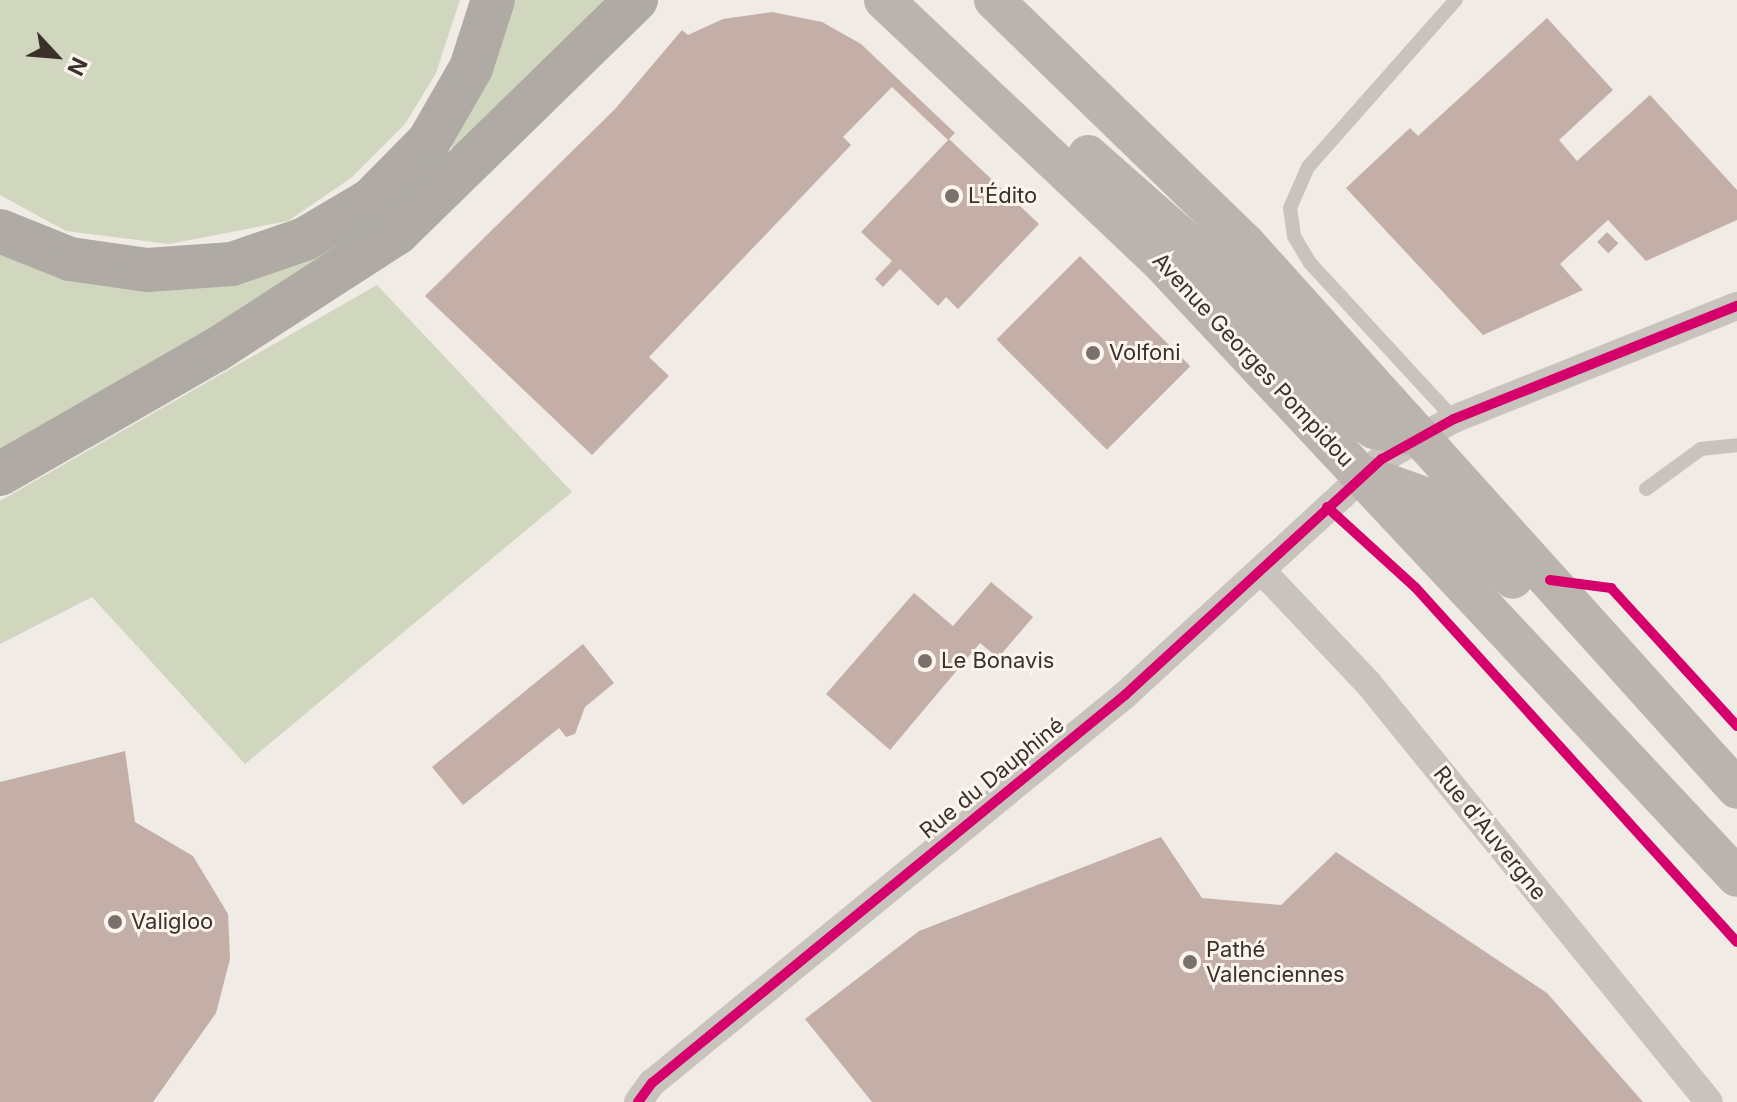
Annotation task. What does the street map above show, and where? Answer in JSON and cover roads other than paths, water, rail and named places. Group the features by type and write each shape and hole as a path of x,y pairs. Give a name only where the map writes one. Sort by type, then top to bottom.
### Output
{"highway":[{"path":"0,231 70,259 147,270 232,264 305,239 371,200 429,141 471,68 493,0"},
{"path":"0,474 375,249 451,186 636,0"}],"main road":[{"path":"994,0 1437,427 1690,739 1737,789"},
{"path":"898,10 1085,152 1187,241 1362,423 1437,427"},
{"name":"Avenue Georges Pompidou","path":"898,10 1162,263 1737,877"},
{"path":"1362,475 1433,500 1585,653 1690,739"}],"street":[{"name":"Rue du Dauphiné","path":"638,1102 1263,572 1362,475 1437,427 1737,306"},
{"name":"Rue d'Auvergne","path":"1263,572 1368,683 1709,1102"}],"lane":[{"path":"1437,427 1310,263 1294,236 1290,208 1308,167 1456,0"},
{"path":"1646,489 1701,449 1737,445"}],"place":[{"name":"L'Édito","path":"952,196"},
{"name":"Volfoni","path":"1093,353"},
{"name":"Le Bonavis","path":"925,661"},
{"name":"Valigloo","path":"115,922"},
{"name":"Pathé Valenciennes","path":"1190,962"}]}
